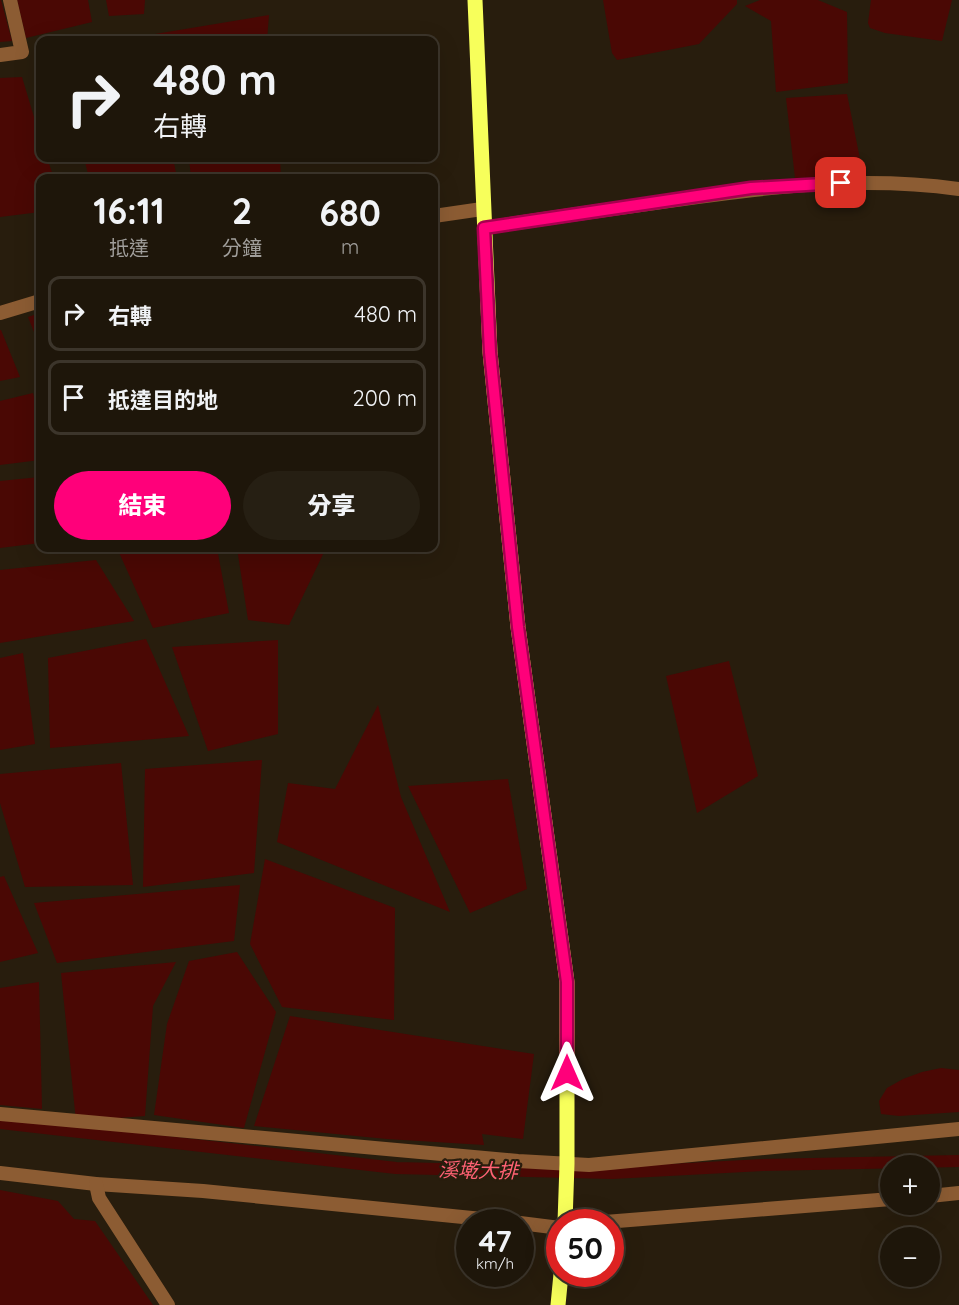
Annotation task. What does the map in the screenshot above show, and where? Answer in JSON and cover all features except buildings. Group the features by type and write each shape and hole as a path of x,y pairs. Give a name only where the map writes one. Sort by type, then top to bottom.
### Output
{"main road":[{"path":"475,0 482,209 490,352 518,627 567,982 567,1167 564,1209"},
{"path":"558,1305 560,1287"}],"lane":[{"path":"0,55 22,52 10,0"},
{"path":"484,228 751,188 841,183 924,184 959,189"},
{"path":"438,215 482,209"},
{"path":"0,313 36,301"},
{"path":"0,1114 567,1167 959,1129"},
{"path":"0,1173 96,1184 203,1191 456,1216"},
{"path":"96,1184 99,1198 168,1305"},
{"path":"940,1195 959,1193"},
{"path":"624,1220 880,1200"}],"shaded area":[{"path":"1,0 12,41 0,42"},
{"path":"17,0 88,0 92,22 26,38"},
{"path":"106,0 145,0 144,14 109,16"},
{"path":"603,0 737,0 737,4 699,44 617,60 612,53"},
{"path":"760,0 818,0 847,12 848,83 776,92 771,21 745,6"},
{"path":"871,0 952,0 942,41 885,33 870,28 868,23"},
{"path":"269,15 267,36 143,36"},
{"path":"22,77 36,124 36,162 48,162 53,174 36,174 36,212 0,217 0,78"},
{"path":"847,94 860,159 845,175 795,178 786,98"},
{"path":"85,162 174,162 176,174 88,174"},
{"path":"189,162 280,162 281,174 191,174"},
{"path":"36,314 36,337 28,317"},
{"path":"1,330 20,377 0,381"},
{"path":"33,393 36,404 36,460 0,465 0,401"},
{"path":"36,477 36,544 0,548 0,481"},
{"path":"119,552 218,552 229,613 153,628"},
{"path":"238,552 324,552 289,625 248,620"},
{"path":"96,560 134,621 0,643 0,570"},
{"path":"146,639 189,736 50,748 48,658"},
{"path":"278,640 278,734 208,751 172,647"},
{"path":"23,653 35,744 0,750 0,658"},
{"path":"729,661 758,776 697,813 666,676"},
{"path":"378,705 401,797 450,912 277,842 288,783 335,789"},
{"path":"262,760 254,873 143,887 145,769"},
{"path":"121,763 133,885 25,887 0,803 0,774"},
{"path":"508,779 527,889 470,913 408,786"},
{"path":"265,859 395,908 394,1020 282,1007 250,944"},
{"path":"4,876 38,953 0,962 0,877"},
{"path":"240,885 234,941 57,963 34,903"},
{"path":"237,952 276,1012 244,1128 154,1115 167,1024 189,961"},
{"path":"176,962 153,1006 145,1116 76,1121 61,973"},
{"path":"39,982 42,1109 0,1105 0,988"},
{"path":"290,1016 534,1054 523,1139 482,1134 484,1145 387,1139 254,1126"},
{"path":"941,1068 959,1070 959,1112 899,1116 881,1114 879,1101 887,1088 903,1079"},
{"path":"0,1190 58,1201 74,1219 95,1221 153,1305 0,1305"}],"waterway":[{"name":"溪墘大排","path":"0,1123 396,1168 612,1173 763,1165 959,1161"}],"route":[{"path":"567,1073 567,982 518,627 490,352 484,228 751,188 841,183"}]}
